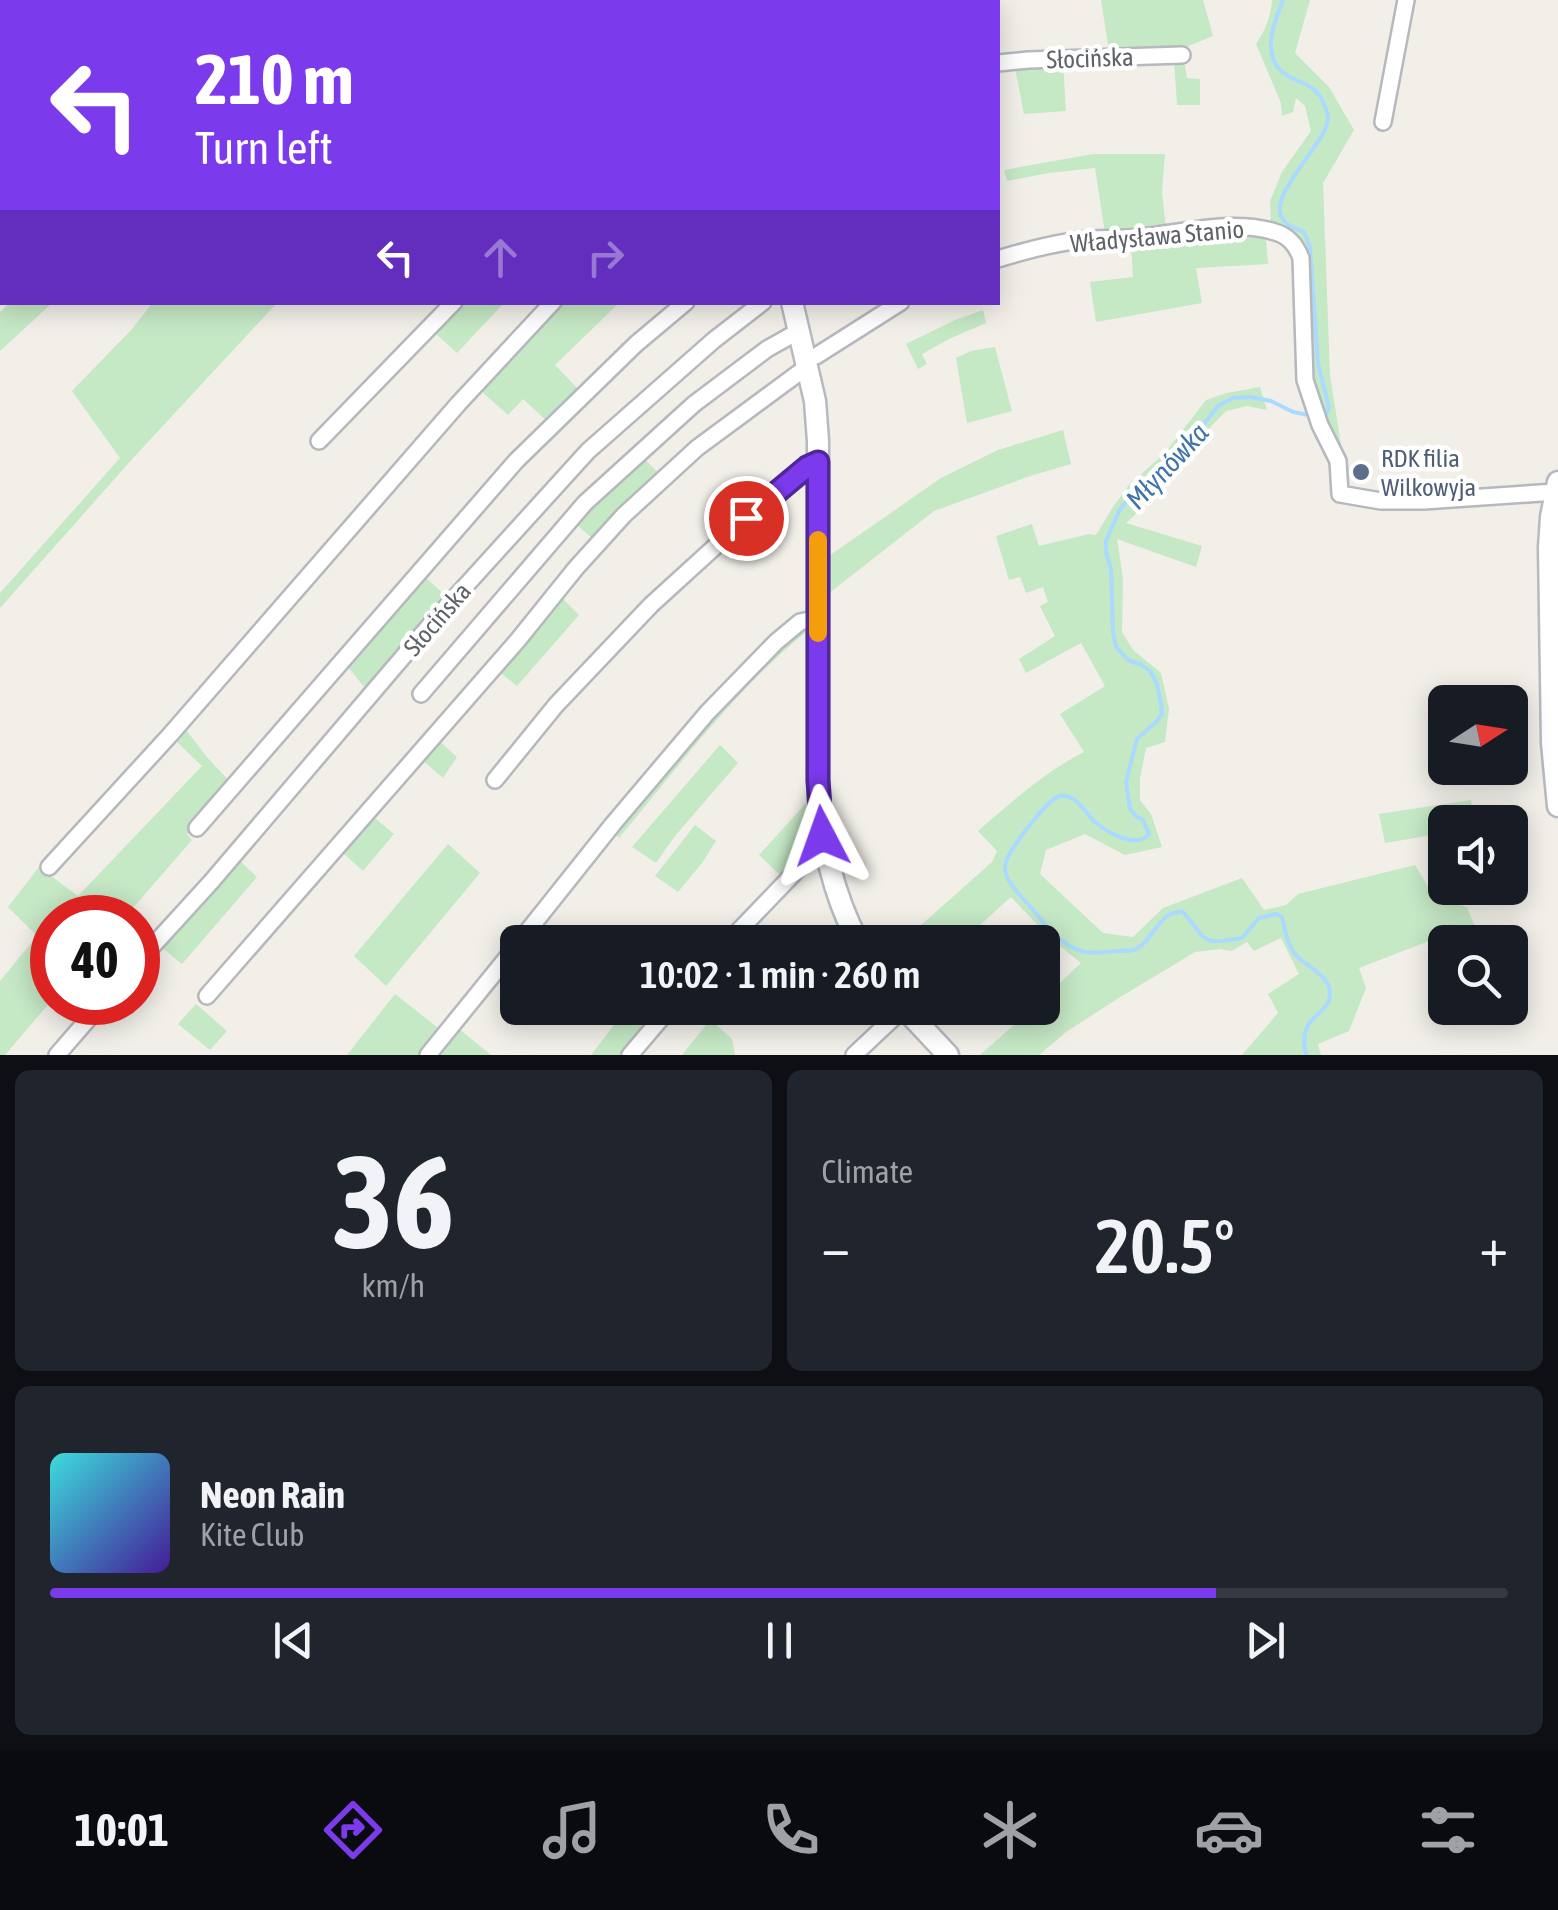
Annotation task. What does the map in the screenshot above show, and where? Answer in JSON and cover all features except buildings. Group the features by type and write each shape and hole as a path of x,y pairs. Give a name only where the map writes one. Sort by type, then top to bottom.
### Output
{"street":[{"path":"1383,122 1406,0"},
{"name":"Słocińska","path":"1000,63 1182,55"},
{"name":"Władysława Stanio","path":"1000,258 1090,239 1227,228 1277,232 1296,246 1300,258 1305,380 1338,461 1340,494 1382,501 1424,501 1557,487"},
{"path":"319,441 451,305"},
{"path":"49,867 550,305"},
{"path":"198,828 516,461 636,344 682,305"},
{"name":"Słocińska","path":"160,938 431,624 588,452 758,305"},
{"path":"793,305 815,401 818,780 823,843 849,925"},
{"path":"206,996 624,515 697,448 807,362 896,305"},
{"path":"421,694 585,503 694,404 766,349 799,331"},
{"path":"495,780 556,705 651,605 775,492 818,462"},
{"path":"1557,487 1549,547 1552,747 1558,806"},
{"path":"532,925 707,713 788,632 800,622 818,618"},
{"path":"744,925 823,843"},
{"path":"428,1055 500,965"},
{"path":"58,1055 83,1025"},
{"path":"630,1055 656,1025"},
{"path":"854,1055 886,1025"},
{"path":"920,1025 948,1055"}],"green space":[{"path":"1101,0 1203,0 1213,36 1179,50 1109,51"},
{"path":"1272,0 1310,0 1295,53 1329,87 1354,130 1323,183 1330,375 1341,445 1327,427 1314,388 1308,345 1307,274 1271,225 1270,201 1282,172 1311,131 1305,106 1296,98 1293,112 1282,116 1281,103 1256,44 1267,24"},
{"path":"1174,60 1184,61 1187,78 1200,79 1200,105 1177,105"},
{"path":"1063,63 1066,111 1024,114 1015,68"},
{"path":"1093,154 1165,154 1162,192 1166,229 1105,233 1095,168 1007,181 1004,170"},
{"path":"1219,232 1266,239 1268,264 1196,268 1202,303 1096,322 1090,282 1133,277 1131,242"},
{"path":"7,305 50,305 0,351 0,312"},
{"path":"151,305 275,305 0,608 0,593 120,458 72,391"},
{"path":"459,305 502,305 457,353 434,332"},
{"path":"559,305 617,305 555,365 581,392 549,423 523,399 508,415 480,390"},
{"path":"983,310 986,323 922,354 927,364 918,369 906,344"},
{"path":"995,347 1012,411 967,423 956,358"},
{"path":"1260,387 1267,410 1247,406 1226,411 1160,479 1166,487 1126,523 1202,546 1196,567 1117,539 1123,579 1122,632 1133,650 1161,673 1169,709 1165,742 1146,748 1140,779 1140,800 1151,814 1162,847 1125,855 1085,834 1046,850 1040,874 1103,933 1133,937 1163,908 1242,878 1264,910 1286,905 1298,894 1415,865 1428,887 1428,905 1467,907 1474,925 1428,925 1428,941 1359,968 1366,988 1349,1031 1318,1044 1321,1055 1242,1055 1278,1013 1268,994 1299,974 1281,938 1254,951 1247,942 1232,951 1195,952 1066,1032 1039,1055 980,1055 1014,1025 1060,1025 1060,983 1081,963 1060,946 1060,925 1038,925 1011,897 981,925 921,925 992,862 997,851 978,831 1042,778 1084,752 1060,714 1105,686 1081,643 1026,673 1019,659 1055,636 1040,606 1048,602 1043,587 1026,593 1020,577 1009,580 996,536 1032,524 1039,546 1096,535 1129,485 1165,453 1206,400"},
{"path":"1063,430 1071,464 934,511 828,594 824,592 826,558 941,478 998,450"},
{"path":"642,456 661,476 595,541 575,523"},
{"path":"422,574 449,599 368,692 345,663"},
{"path":"559,595 579,615 517,686 497,670"},
{"path":"804,626 806,632 731,704 619,838 612,832 718,709"},
{"path":"184,727 232,784 187,834 192,840 144,895 79,895 202,766 175,740"},
{"path":"436,738 457,757 443,778 420,758"},
{"path":"720,745 738,763 656,863 632,847"},
{"path":"1471,800 1472,805 1438,805"},
{"path":"808,801 813,845 782,877 759,855"},
{"path":"1428,807 1428,836 1385,843 1379,814"},
{"path":"370,814 394,834 363,871 341,851"},
{"path":"695,825 716,841 678,892 655,876"},
{"path":"448,844 480,873 386,986 354,956"},
{"path":"237,858 257,877 182,964 160,946"},
{"path":"39,867 77,895 30,895 30,929 8,907"},
{"path":"30,945 31,1025 5,1055 0,1055 0,981"},
{"path":"395,994 442,1031 422,1055 347,1055"},
{"path":"196,1004 227,1031 210,1050 178,1024"},
{"path":"614,1025 647,1025 623,1055 591,1055"},
{"path":"706,1025 717,1025 732,1039 735,1055 682,1055"},
{"path":"459,1029 491,1055 438,1055"}],"waterway":[{"name":"Młynówka","path":"1283,0 1272,34 1273,59 1285,74 1318,94 1328,117 1325,130 1288,185 1280,211 1286,223 1304,232 1310,247 1318,364 1329,407 1323,415"},
{"name":"Młynówka","path":"1306,1055 1306,1031 1329,1002 1329,987 1292,950 1282,917 1276,914 1259,918 1242,938 1211,941 1201,935 1183,912 1175,913 1168,915 1136,949 1085,952 1060,940 1046,926 1013,886 1005,866 1028,827 1060,796 1076,801 1114,835 1137,840 1149,834 1143,820 1130,809 1126,782 1137,739 1162,714 1151,672 1128,660 1116,647 1106,541 1119,511 1181,453 1218,406 1233,398 1271,401 1293,412 1314,416"}],"slow traffic":[{"path":"818,540 818,633"}],"place":[{"name":"RDK filia Wilkowyja","path":"1361,472"}],"route":[{"path":"746,518 818,462 818,780 822,836"}]}
